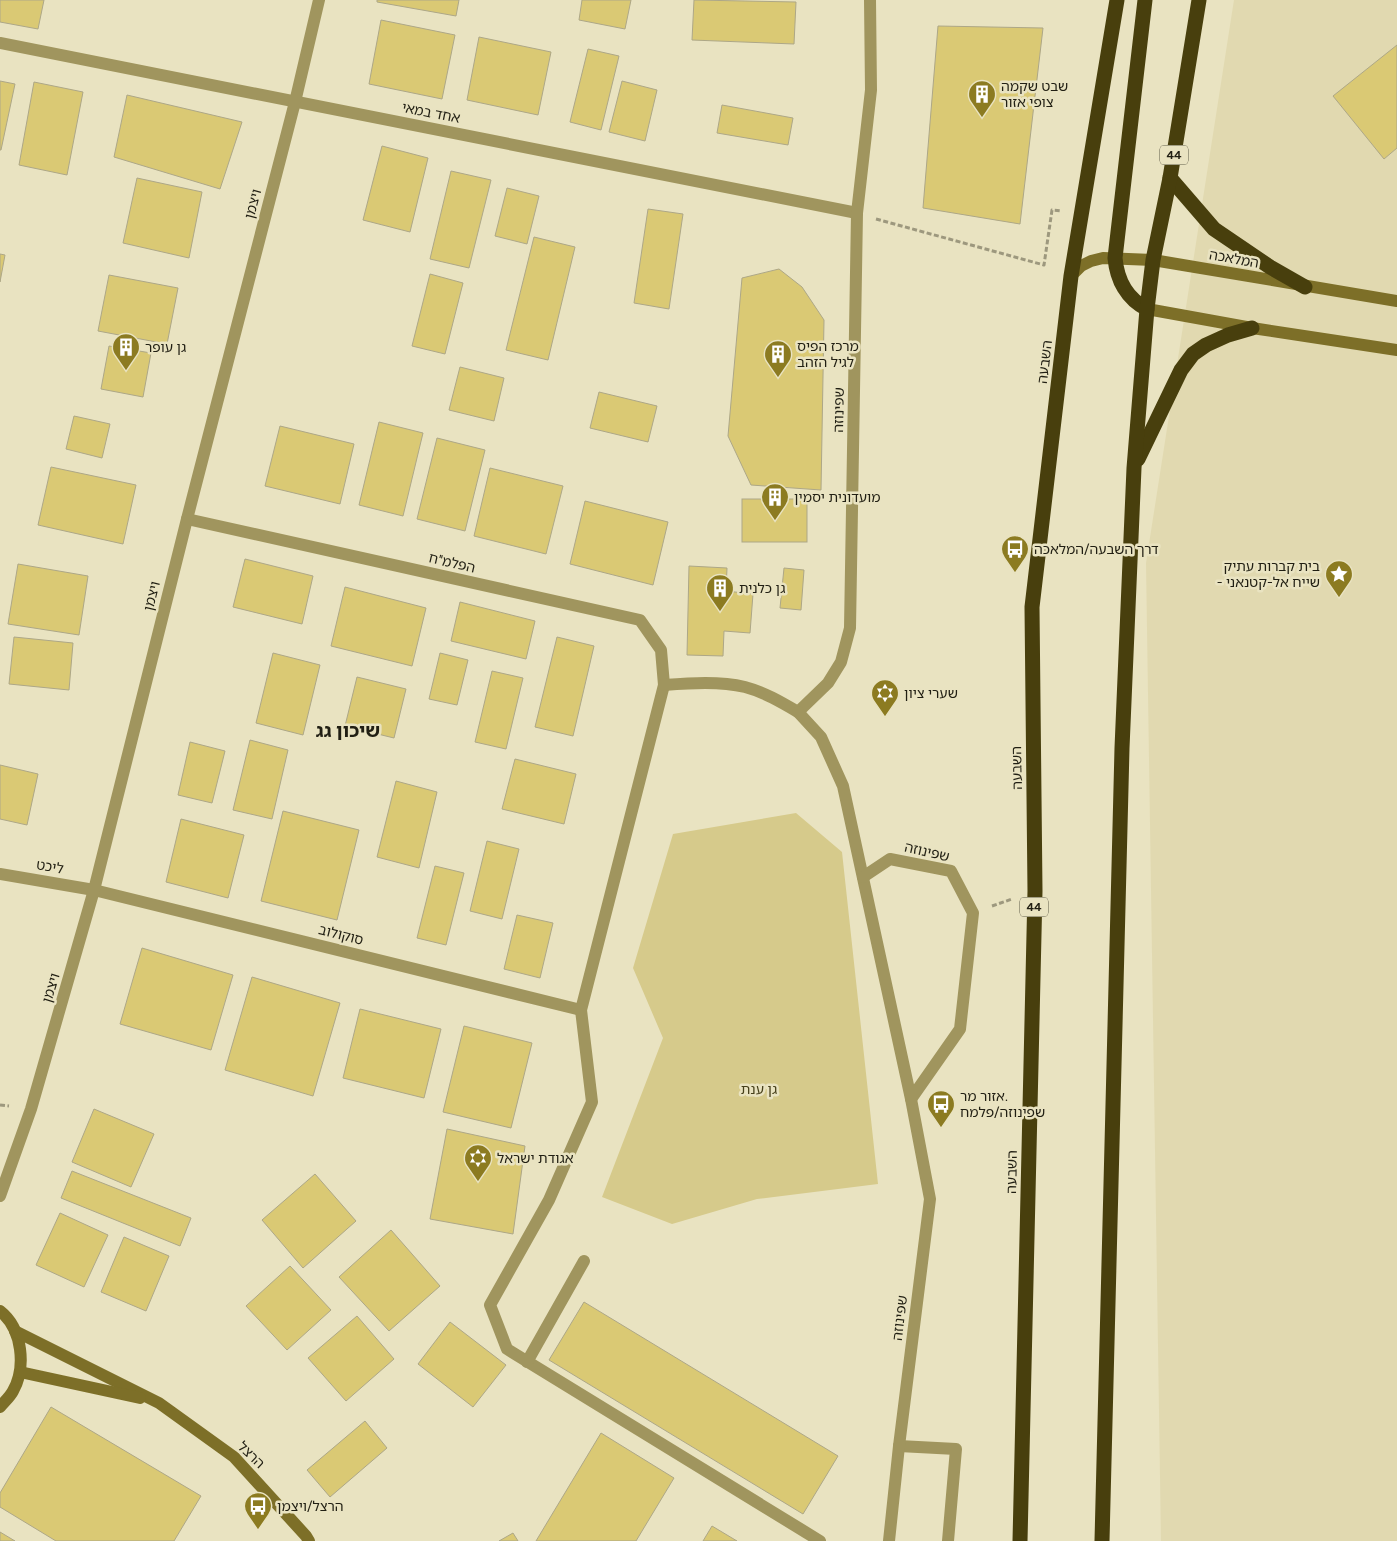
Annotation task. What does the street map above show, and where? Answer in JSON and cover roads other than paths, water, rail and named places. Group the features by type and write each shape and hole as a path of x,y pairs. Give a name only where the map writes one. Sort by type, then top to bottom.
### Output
{"highway":[{"name":"השבעה","path":"1020,1541 1035,891 1032,608 1072,276 1117,0"},
{"path":"1145,0 1116,258 1117,272 1123,285 1134,301 1147,309"},
{"name":"44","path":"1102,1541 1122,748 1134,468 1147,309 1153,260 1170,178 1199,0"},
{"path":"1170,178 1214,229 1270,267 1305,286"},
{"path":"1134,468 1181,370 1193,354 1206,345 1228,335 1252,328"}],"street":[{"name":"ויצמן","path":"0,1196 31,1109 94,890 187,519 295,102 319,0"},
{"name":"שפינוזה","path":"798,712 833,676 841,662 850,628 856,213 871,90 870,0"},
{"name":"אחד במאי","path":"0,43 856,213"},
{"name":"המלאכה","path":"1072,276 1081,266 1103,258 1153,260 1397,301"},
{"path":"1147,309 1252,328 1397,350"},
{"name":"הפלמ\"ח","path":"187,519 640,620 661,650 664,685 581,1010"},
{"name":"שפינוזה","path":"664,685 702,682 745,687 773,697 798,712 821,737 843,786 912,1099 930,1199 889,1541"},
{"name":"שפינוזה","path":"863,877 890,859 951,871 972,913 960,1029 912,1099"},
{"name":"ליכט","path":"0,874 94,890"},
{"name":"סוקולוב","path":"94,890 581,1010"},
{"path":"581,1010 592,1102 549,1200 490,1304 507,1349 820,1541"},
{"path":"527,1362 584,1261"},
{"path":"0,1312 4,1314 15,1331 21,1351 20,1372 12,1392 0,1407"},
{"name":"הרצל","path":"15,1331 159,1403 234,1457 309,1541"},
{"name":"הרצל","path":"20,1372 159,1403"},
{"path":"899,1446 956,1449 948,1541"}],"place":[{"name":"שבט שקמה צופי אזור","path":"982,118"},
{"name":"גן עופר","path":"126,371"},
{"name":"מרכז הפיס לגיל הזהב","path":"778,378"},
{"name":"מועדונית יסמין","path":"775,521"},
{"name":"דרך השבעה/המלאכה","path":"1015,573"},
{"name":"בית קברות עתיק - שייח אל-קטנאני","path":"1339,598"},
{"name":"גן כלנית","path":"720,612"},
{"name":"שערי ציון","path":"885,717"},
{"name":"אזור מר. שפינוזה/פלמח","path":"941,1128"},
{"name":"אגודת ישראל","path":"478,1182"},
{"name":"הרצל/ויצמן","path":"258,1530"}],"district":[{"name":"שיכון גג","path":"348,730"}],"park label":[{"name":"גן ענת","path":"759,1089"}]}
